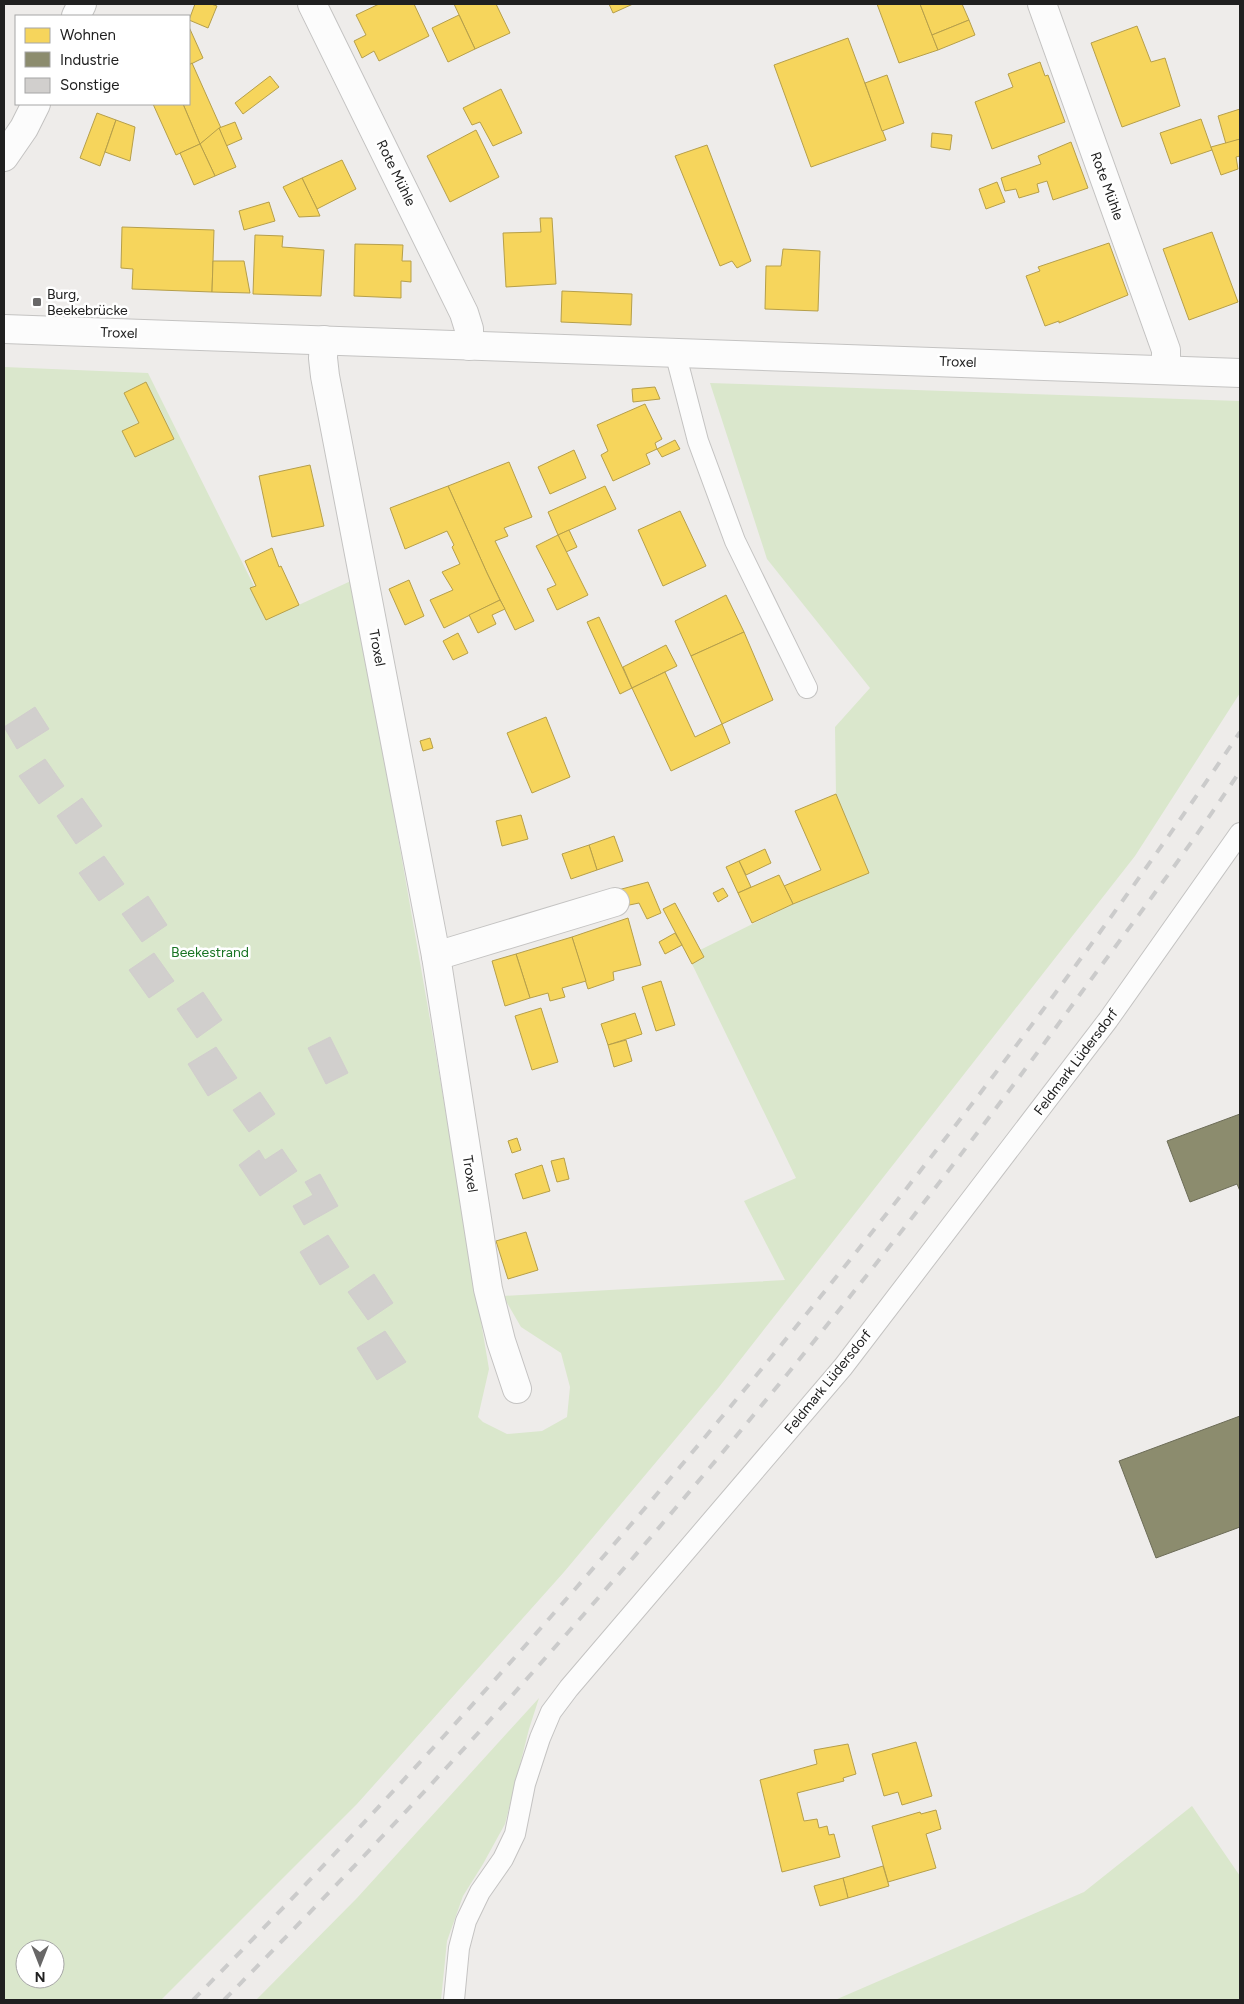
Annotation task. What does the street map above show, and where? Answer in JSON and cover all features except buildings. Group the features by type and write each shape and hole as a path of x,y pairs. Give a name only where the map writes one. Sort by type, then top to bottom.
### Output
{"street":[{"name":"Rote Mühle","path":"312,4 464,313 469,329 469,346"},
{"name":"Rote Mühle","path":"1042,4 1166,350 1166,370"},
{"path":"4,157 24,128 36,105"},
{"name":"Troxel","path":"4,329 1240,373"},
{"name":"Troxel","path":"324,340 325,376 436,956 488,1289 500,1341 517,1389"},
{"path":"436,956 615,902"}],"lane":[{"path":"676,352 698,441 735,541 807,688"},
{"name":"Feldmark Lüdersdorf","path":"454,2000 458,1948 466,1921 480,1892 503,1859 516,1834 525,1784 540,1738 552,1712 569,1688 842,1367 1108,1020 1240,833"}],"green space":[{"name":"Beekestrand","path":"4,367 148,373 254,586 251,588 266,620 353,580 489,1369 478,1417 483,1422 507,1434 542,1431 567,1417 570,1387 561,1353 521,1327 503,1296 785,1280 744,1201 796,1178 692,964 704,957 700,950 793,904 869,873 836,794 835,727 870,688 767,559 710,383 1240,401 1240,693 1135,856 719,1387 564,1572 357,1804 161,2000 4,2000"},
{"path":"539,1698 529,1729 505,1824 463,1896 447,1941 441,2000 256,2000 357,1898"},
{"path":"1192,1806 1240,1876 1240,2000 835,2000 1084,1892"}],"railway":[{"path":"193,2000 367,1820 452,1728 699,1445 857,1251 1005,1060 1148,865 1240,732"},
{"path":"224,2000 348,1873 469,1743 618,1575 755,1413 823,1330 954,1163 1162,883 1240,771"}],"place":[{"name":"Burg, Beekebrücke","path":"37,302"}]}
